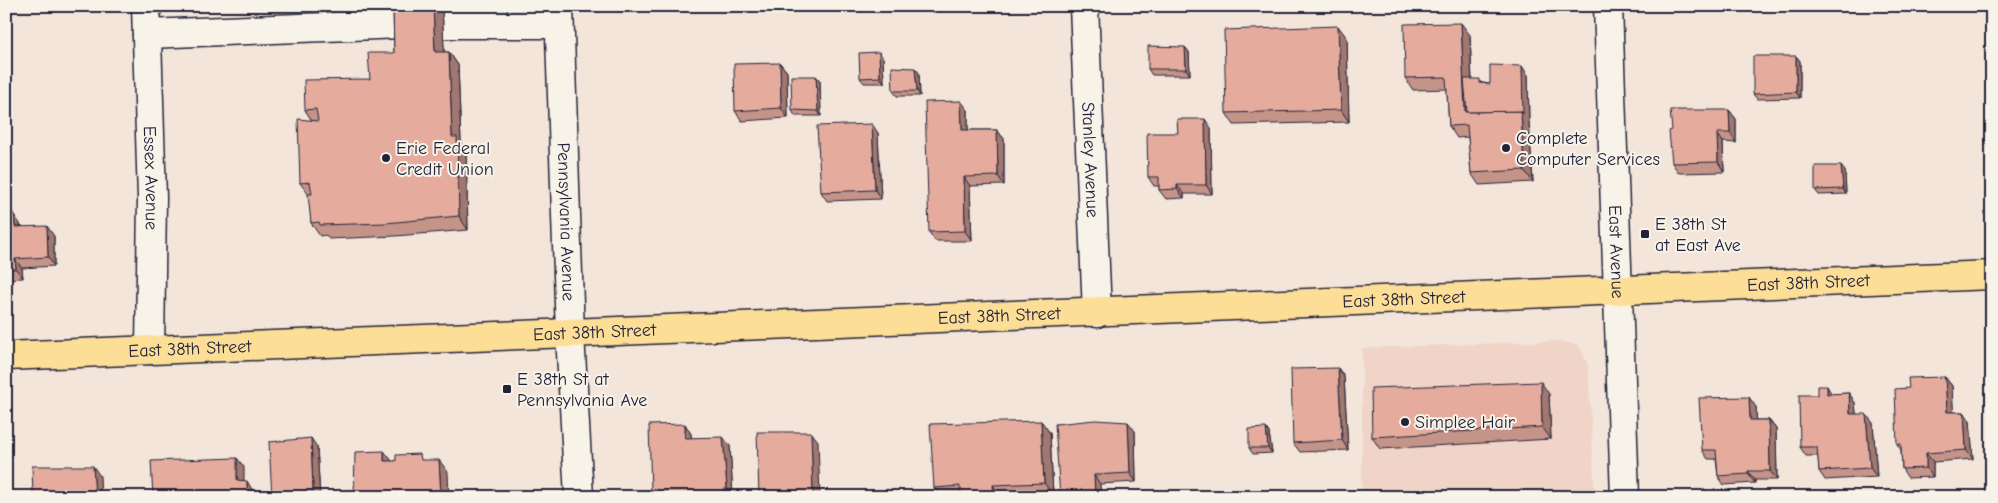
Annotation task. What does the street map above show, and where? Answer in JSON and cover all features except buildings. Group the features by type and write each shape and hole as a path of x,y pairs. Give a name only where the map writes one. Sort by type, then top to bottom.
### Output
{"main road":[{"name":"East 38th Street","path":"6,356 1992,275"}],"street":[{"name":"Essex Avenue","path":"146,6 152,198 150,350"},
{"name":"Stanley Avenue","path":"1084,6 1097,313"},
{"name":"East Avenue","path":"1608,6 1625,497"},
{"path":"443,24 559,15"},
{"name":"Pennsylvania Avenue","path":"559,15 570,334 579,497"},
{"path":"147,34 402,24"}],"shaded area":[{"path":"1558,341 1578,345 1588,365 1595,497 1362,497 1362,348"}],"place":[{"name":"Complete Computer Services","path":"1506,148"},
{"name":"Erie Federal Credit Union","path":"386,158"},
{"name":"E 38th St at East Ave","path":"1645,234"},
{"name":"E 38th St at Pennsylvania Ave","path":"507,389"},
{"name":"Simplee Hair","path":"1405,422"}]}
